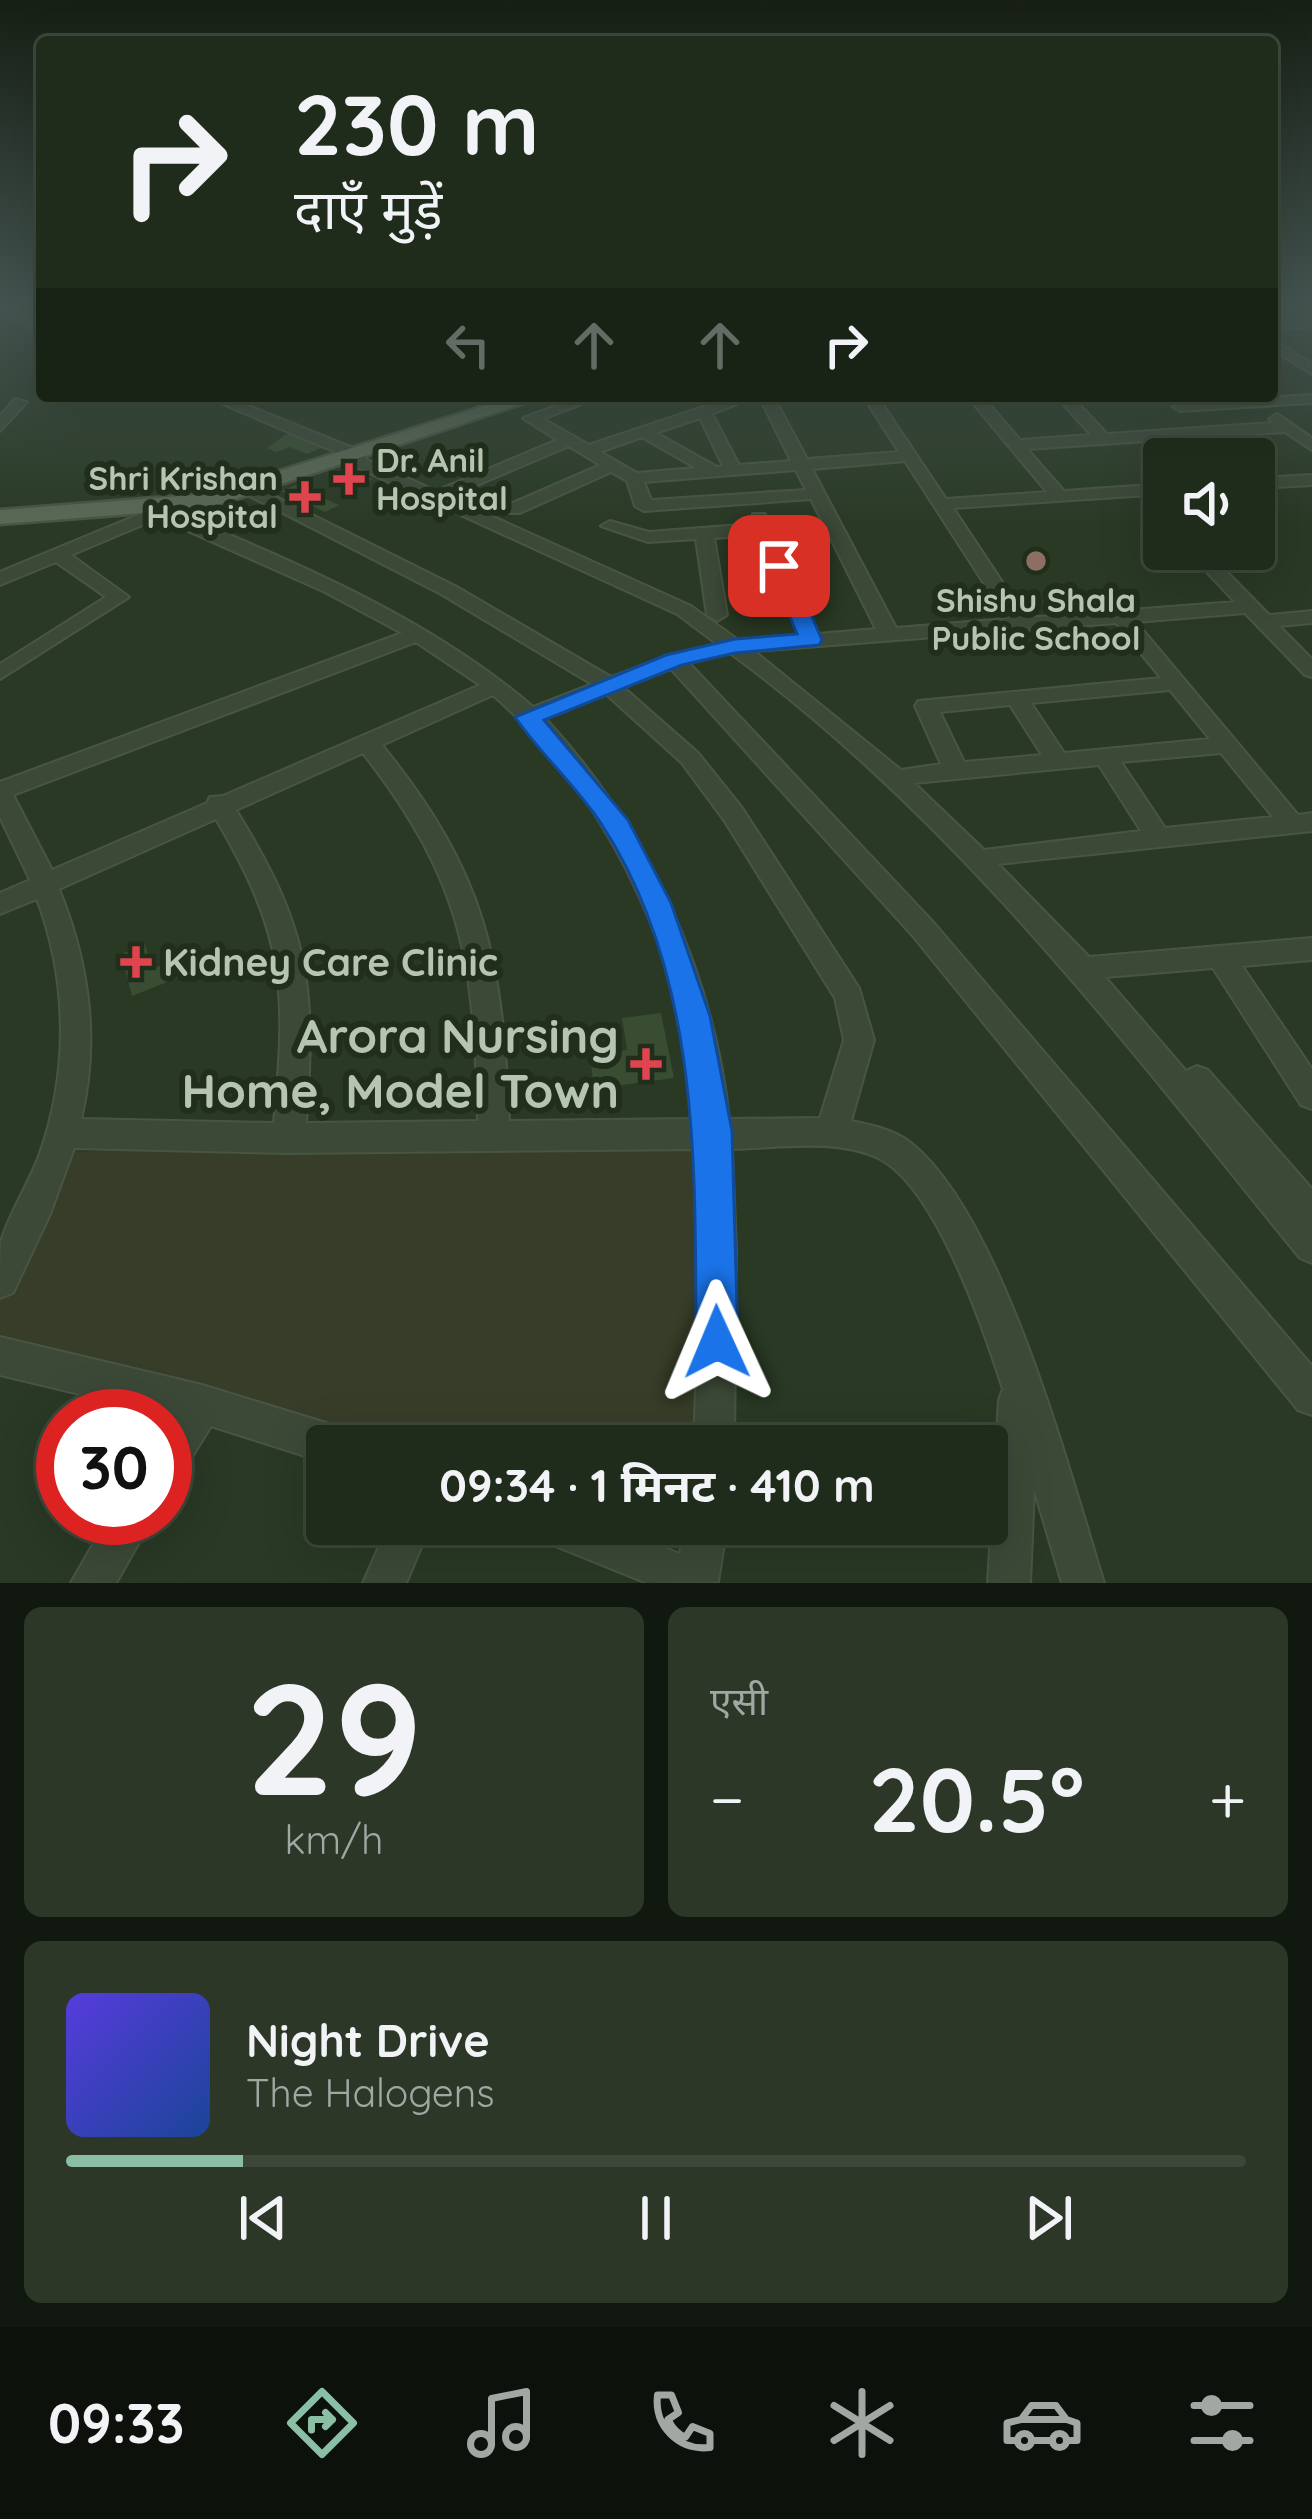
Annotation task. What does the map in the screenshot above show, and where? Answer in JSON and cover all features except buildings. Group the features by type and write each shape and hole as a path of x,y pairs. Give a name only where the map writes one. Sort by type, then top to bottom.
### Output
{"main road":[{"path":"0,514 172,506 250,489 503,402"}],"street":[{"path":"1278,401 1312,399"},
{"path":"0,426 20,402"},
{"path":"226,402 356,454 717,615 743,645 895,778 977,859 1288,1183 1312,1246"},
{"path":"577,402 530,418 634,478 911,457"},
{"path":"587,451 733,402"},
{"path":"769,402 889,634"},
{"path":"874,402 1020,624"},
{"path":"979,402 1059,496"},
{"path":"1069,402 1103,439"},
{"path":"1173,402 1209,432"},
{"path":"1173,402 1270,402"},
{"path":"1256,403 1312,445"},
{"path":"704,412 725,471"},
{"path":"1015,445 1289,427"},
{"path":"644,432 725,471"},
{"path":"442,494 568,441"},
{"path":"356,454 360,464 684,610 743,645 910,775 994,855 1097,966 1312,1215"},
{"path":"514,509 613,465"},
{"path":"634,478 644,506 816,494"},
{"path":"1302,480 1312,497"},
{"path":"250,489 448,590 607,684 690,758 849,996 860,1040 832,1132"},
{"path":"943,503 1142,491"},
{"path":"751,499 811,640"},
{"path":"0,579 172,506 419,634 495,686 604,806 656,903 704,1055 714,1131 715,1425"},
{"path":"610,526 641,537 763,529"},
{"path":"704,533 717,615"},
{"path":"0,673 119,597 59,555"},
{"path":"1214,570 1312,671"},
{"path":"527,717 674,660 743,645 1122,617 1312,617"},
{"path":"1122,617 1224,745 1302,823"},
{"path":"0,1280 47,1191 64,1133 74,1074 74,970 44,885 0,792 419,634"},
{"path":"674,660 802,789 1003,1020 1312,1396"},
{"path":"956,771 924,713 926,706 1174,683"},
{"path":"0,904 220,803 495,686"},
{"path":"1016,697 1058,761"},
{"path":"367,742 430,823 479,938 490,993 494,1137"},
{"path":"910,775 1224,745"},
{"path":"1106,757 1157,836"},
{"path":"220,803 274,896 296,967 299,1028 289,1138"},
{"path":"994,855 1302,823"},
{"path":"1097,966 1312,949"},
{"path":"1222,958 1312,1095"},
{"path":"64,1133 289,1138 832,1132 879,1143 900,1154 921,1175 966,1250 1018,1380 1083,1583"},
{"path":"0,1356 202,1404 306,1437"},
{"path":"1009,1583 1018,1380"},
{"path":"192,1420 202,1404"},
{"path":"92,1583 115,1545"},
{"path":"384,1583 401,1545"},
{"path":"605,1545 696,1582 702,1545"}],"green space":[{"path":"698,1136 698,1425 306,1425 306,1429 192,1402 192,1389 139,1389 0,1356 0,1268 57,1152"}],"place":[{"name":"Dr. Anil Hospital","path":"349,479"},
{"name":"Shri Krishan Hospital","path":"305,497"},
{"name":"Shishu Shala Public School","path":"1036,561"},
{"name":"Kidney Care Clinic","path":"136,962"},
{"name":"Arora Nursing Home, Model Town","path":"646,1064"}],"route":[{"path":"717,1342 714,1131 704,1055 693,1016 656,903 614,820 527,717 674,660 735,646 811,640 779,566"}]}
